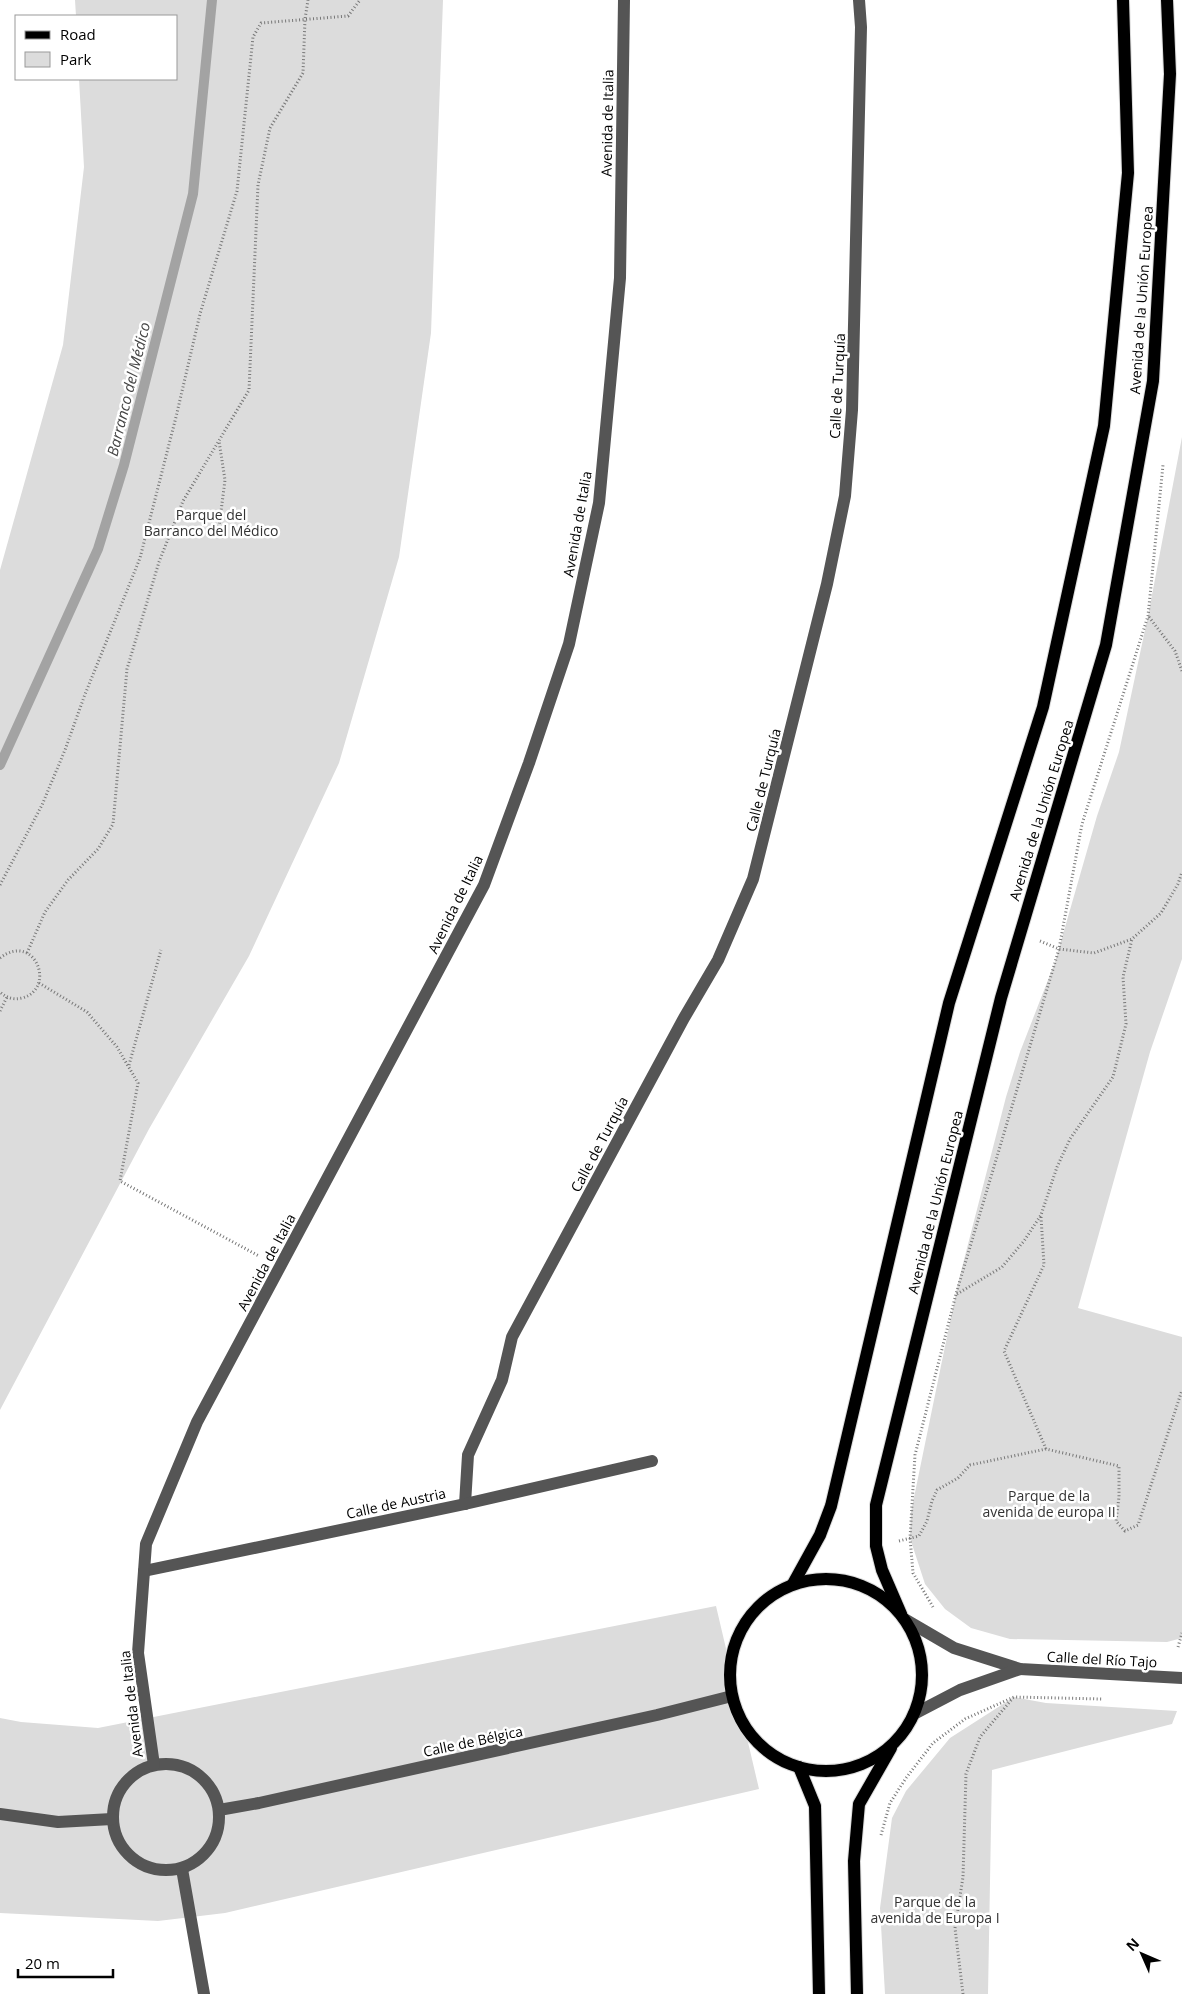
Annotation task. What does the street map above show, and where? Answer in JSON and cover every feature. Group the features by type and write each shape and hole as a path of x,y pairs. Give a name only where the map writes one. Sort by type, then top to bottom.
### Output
{"main road":[{"name":"Avenida de la Unión Europea","path":"793,1584 820,1535 830,1506 949,1003 1043,707 1104,426 1128,173 1123,0"},
{"name":"Avenida de la Unión Europea","path":"894,1743 905,1730 914,1714 922,1683 920,1650 882,1570 876,1546 876,1504 1001,998 1106,645 1153,381 1170,74 1167,0"},
{"path":"894,1743 873,1759 850,1768 824,1771 799,1767 776,1757 756,1741 741,1720 732,1696 730,1668 736,1641 749,1616 769,1597 793,1584 823,1578 852,1581 880,1594 904,1617"},
{"path":"857,1994 854,1861 859,1804 894,1743"},
{"path":"799,1767 814,1806 819,1994"}],"street":[{"name":"Avenida de Italia","path":"154,1765 138,1653 146,1544 197,1422 484,885 529,763 569,644 599,503 620,278 624,0"},
{"name":"Calle de Turquía","path":"466,1504 468,1455 502,1380 512,1337 684,1018 718,960 753,879 775,798 828,584 845,496 852,410 861,26 859,0"},
{"name":"Calle de Austria","path":"144,1571 466,1504 652,1461"},
{"name":"Calle del Río Tajo","path":"904,1617 954,1648 1020,1669 1182,1678"},
{"name":"Calle del Río Tajo","path":"914,1714 960,1690 1020,1669"},
{"name":"Calle de Bélgica","path":"219,1810 259,1804 657,1716 732,1696"},
{"path":"176,1764 192,1770 204,1779 213,1791 219,1810 218,1830 209,1850 196,1862 182,1869 160,1871 135,1862 116,1839 112,1819 116,1796 130,1776 154,1765 176,1764"},
{"path":"0,1814 58,1822 112,1819"},
{"path":"182,1869 204,1994"}],"path":[{"path":"27,953 44,912 68,880 98,850 113,824 127,669 159,562 183,501 249,390 258,185 270,128 303,73 305,20 308,0"},
{"path":"0,885 46,796 140,558 200,314 237,191 253,37 261,23 348,16 360,0"},
{"path":"219,440 225,480 219,528"},
{"path":"1148,616 1175,651 1182,671"},
{"path":"939,1611 932,1607 913,1574 910,1538 915,1455 956,1294 1060,948 1094,953 1132,939 1161,913 1178,884 1182,872"},
{"path":"956,1294 1002,1267 1024,1241 1041,1215 1070,1139 1113,1077 1126,1024 1123,977 1132,939"},
{"path":"0,958 8,952 18,950 27,953 35,959 40,968 39,983 34,991 26,997 7,998 0,992"},
{"path":"128,1066 161,950"},
{"path":"39,983 87,1012 118,1047 138,1083 120,1181 280,1268"},
{"path":"0,1011 7,998"},
{"path":"1041,1215 1044,1265 1004,1351 1046,1449"},
{"path":"876,1546 919,1536 937,1490 958,1478 970,1465 1046,1449 1119,1466 1119,1497 1116,1521 1125,1531 1138,1525 1182,1390"},
{"path":"1178,1647 1182,1633"},
{"path":"880,1838 890,1803 906,1778 933,1743 965,1719 1014,1697 1103,1699"},
{"path":"963,1994 955,1928 963,1877 966,1774 980,1737 1014,1697"}],"green space":[{"name":"Parque del Barranco del Médico","path":"75,0 443,0 431,333 399,557 339,763 249,956 149,1129 0,1410 0,570 63,345 84,167 79,80 178,80 178,15 76,15"},
{"name":"Parque de la avenida de europa II","path":"1182,437 1182,959 1150,1052 1078,1308 1182,1337 1182,1638 1167,1642 1010,1639 971,1628 945,1609 925,1584 910,1538 911,1512 958,1283 1006,1097 1020,1052 1055,962 1097,816 1119,752 1148,616"},
{"path":"716,1606 759,1789 225,1913 158,1921 0,1913 0,1718 21,1722 98,1728"},
{"name":"Parque de la avenida de Europa I","path":"1014,1697 1046,1703 1177,1711 1172,1724 992,1770 988,1994 885,1994 880,1908 892,1818 906,1791 950,1738"}],"waterway":[{"name":"Barranco del Médico","path":"0,765 98,549 124,465 193,194 212,0"}]}
